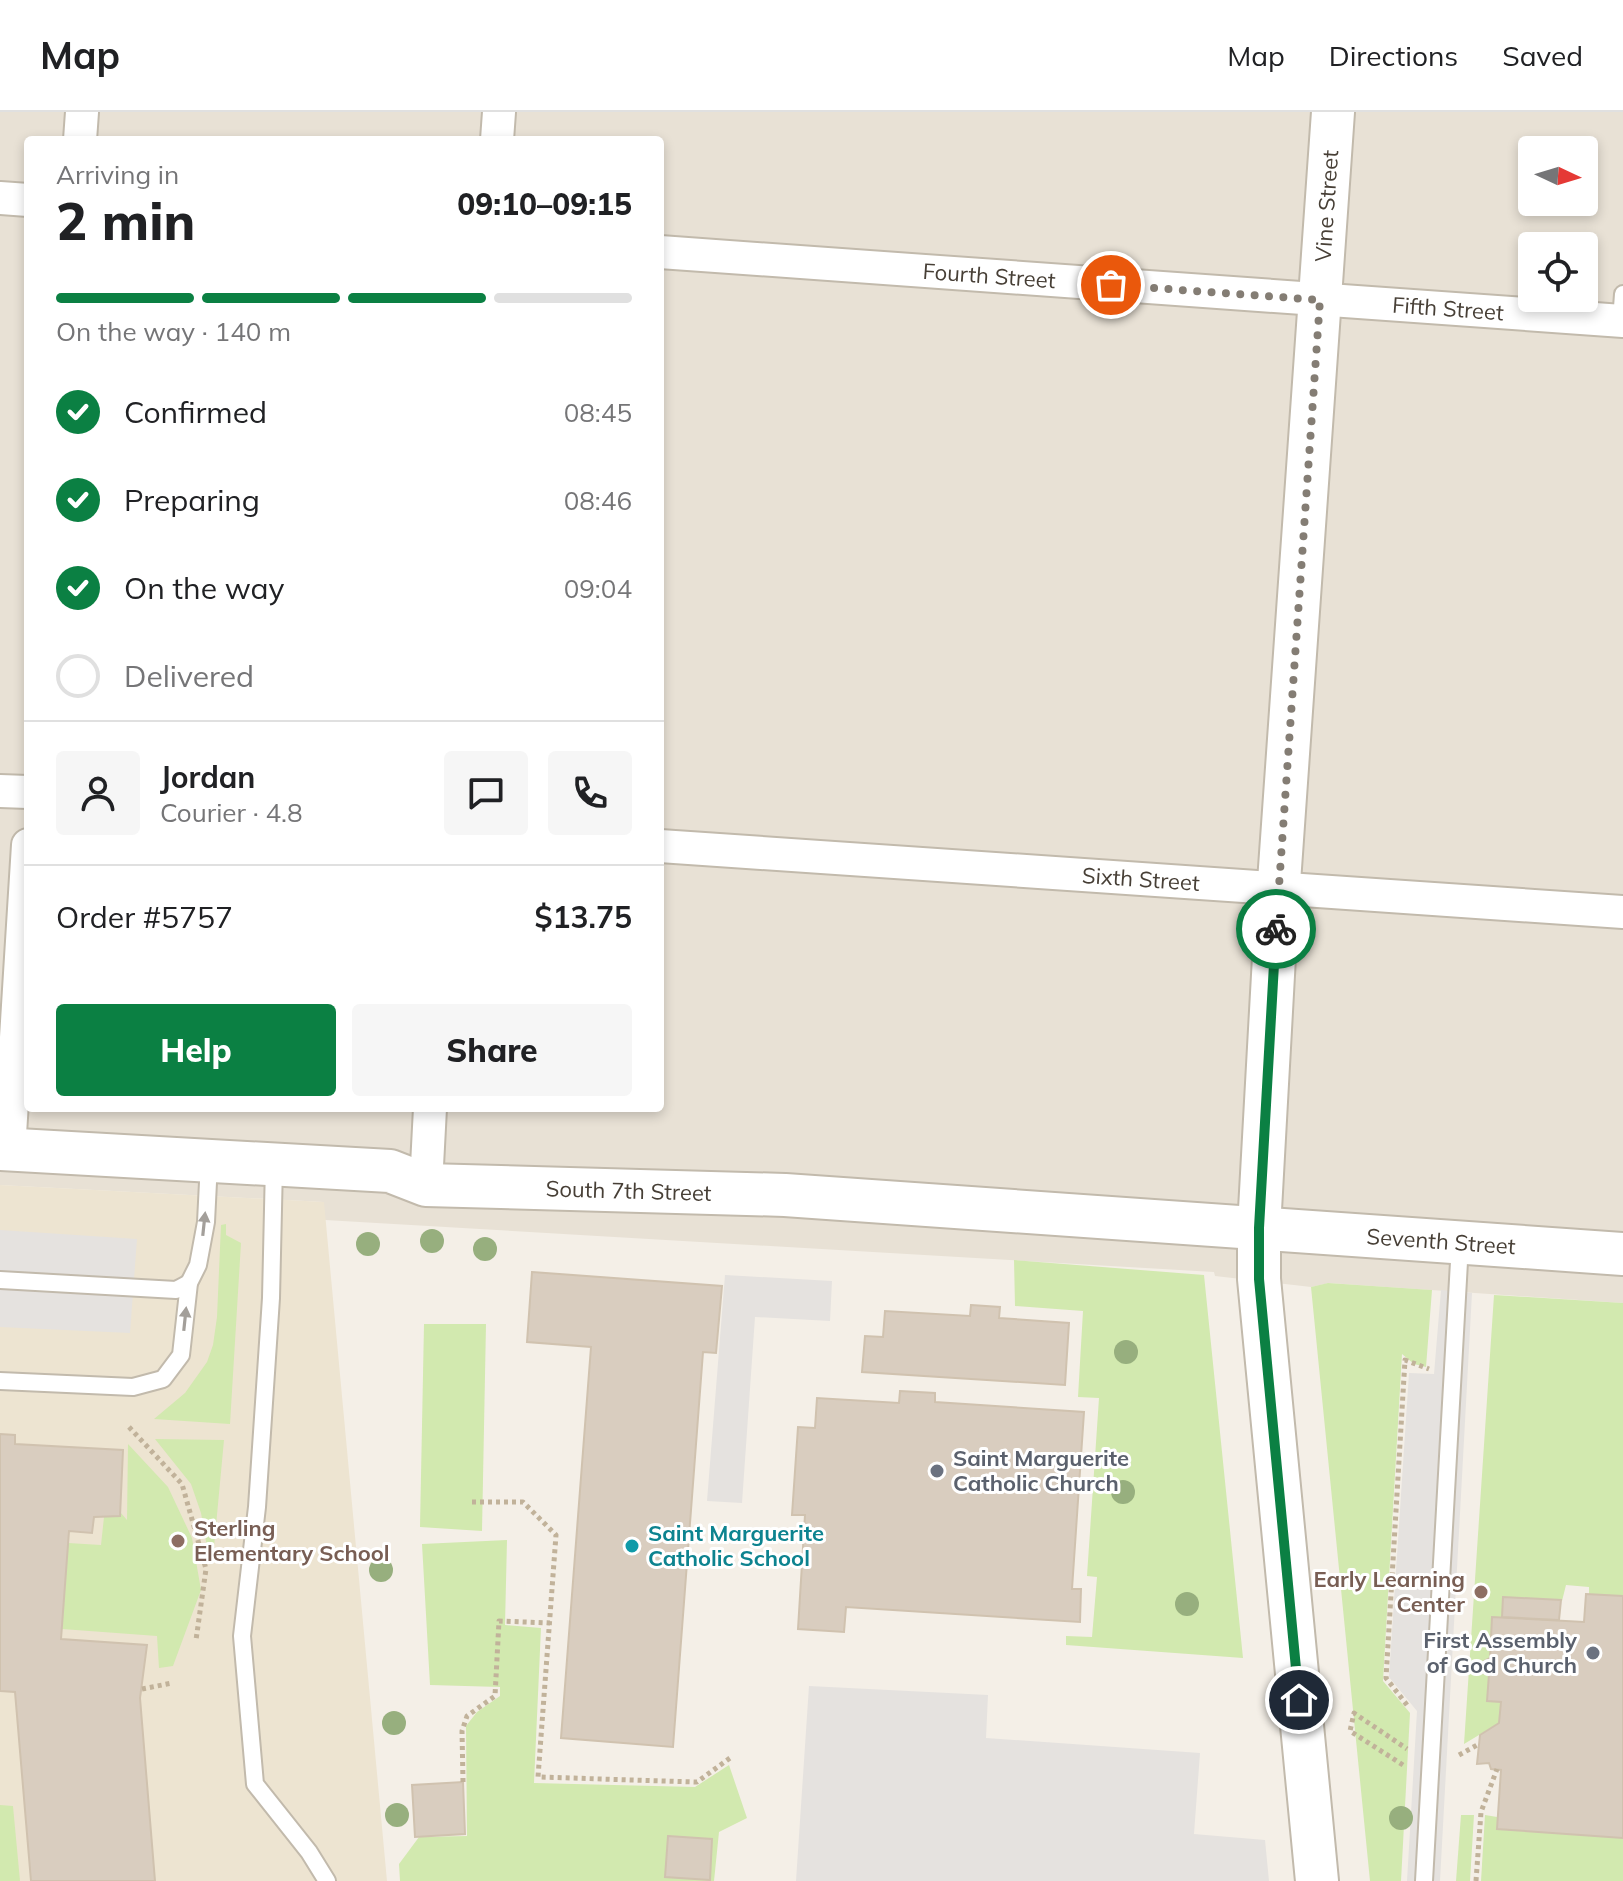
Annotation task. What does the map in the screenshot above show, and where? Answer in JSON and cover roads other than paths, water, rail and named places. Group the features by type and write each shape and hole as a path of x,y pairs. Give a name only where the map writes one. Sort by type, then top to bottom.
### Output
{"street":[{"path":"80,136 82,112"},
{"path":"497,136 499,112"},
{"name":"Vine Street","path":"1317,1881 1259,1279 1259,1228 1333,112"},
{"path":"0,198 24,200"},
{"name":"Fourth Street","path":"664,252 1320,300"},
{"name":"Fifth Street","path":"1320,300 1622,312"},
{"path":"0,791 24,792"},
{"name":"Sixth Street","path":"664,846 1623,912"},
{"path":"4,1149 24,896"},
{"path":"426,1185 430,1112"},
{"name":"South 7th Street","path":"4,1149 390,1171 426,1185 785,1195 1259,1228"},
{"name":"Seventh Street","path":"1259,1228 1623,1254"}],"lane":[{"path":"0,1381 133,1387 163,1379 181,1355 189,1283 198,1265 206,1222 209,1162"},
{"path":"274,1165 271,1298 257,1507 242,1636 255,1784 309,1852 327,1881"},
{"path":"1424,1881 1460,1242"},
{"path":"0,1280 176,1290 189,1283"}],"place":[{"name":"Saint Marguerite Catholic Church","path":"937,1471"},
{"name":"Sterling Elementary School","path":"178,1541"},
{"name":"Saint Marguerite Catholic School","path":"632,1546"},
{"name":"Early Learning Center","path":"1481,1592"},
{"name":"First Assembly of God Church","path":"1593,1653"}]}
